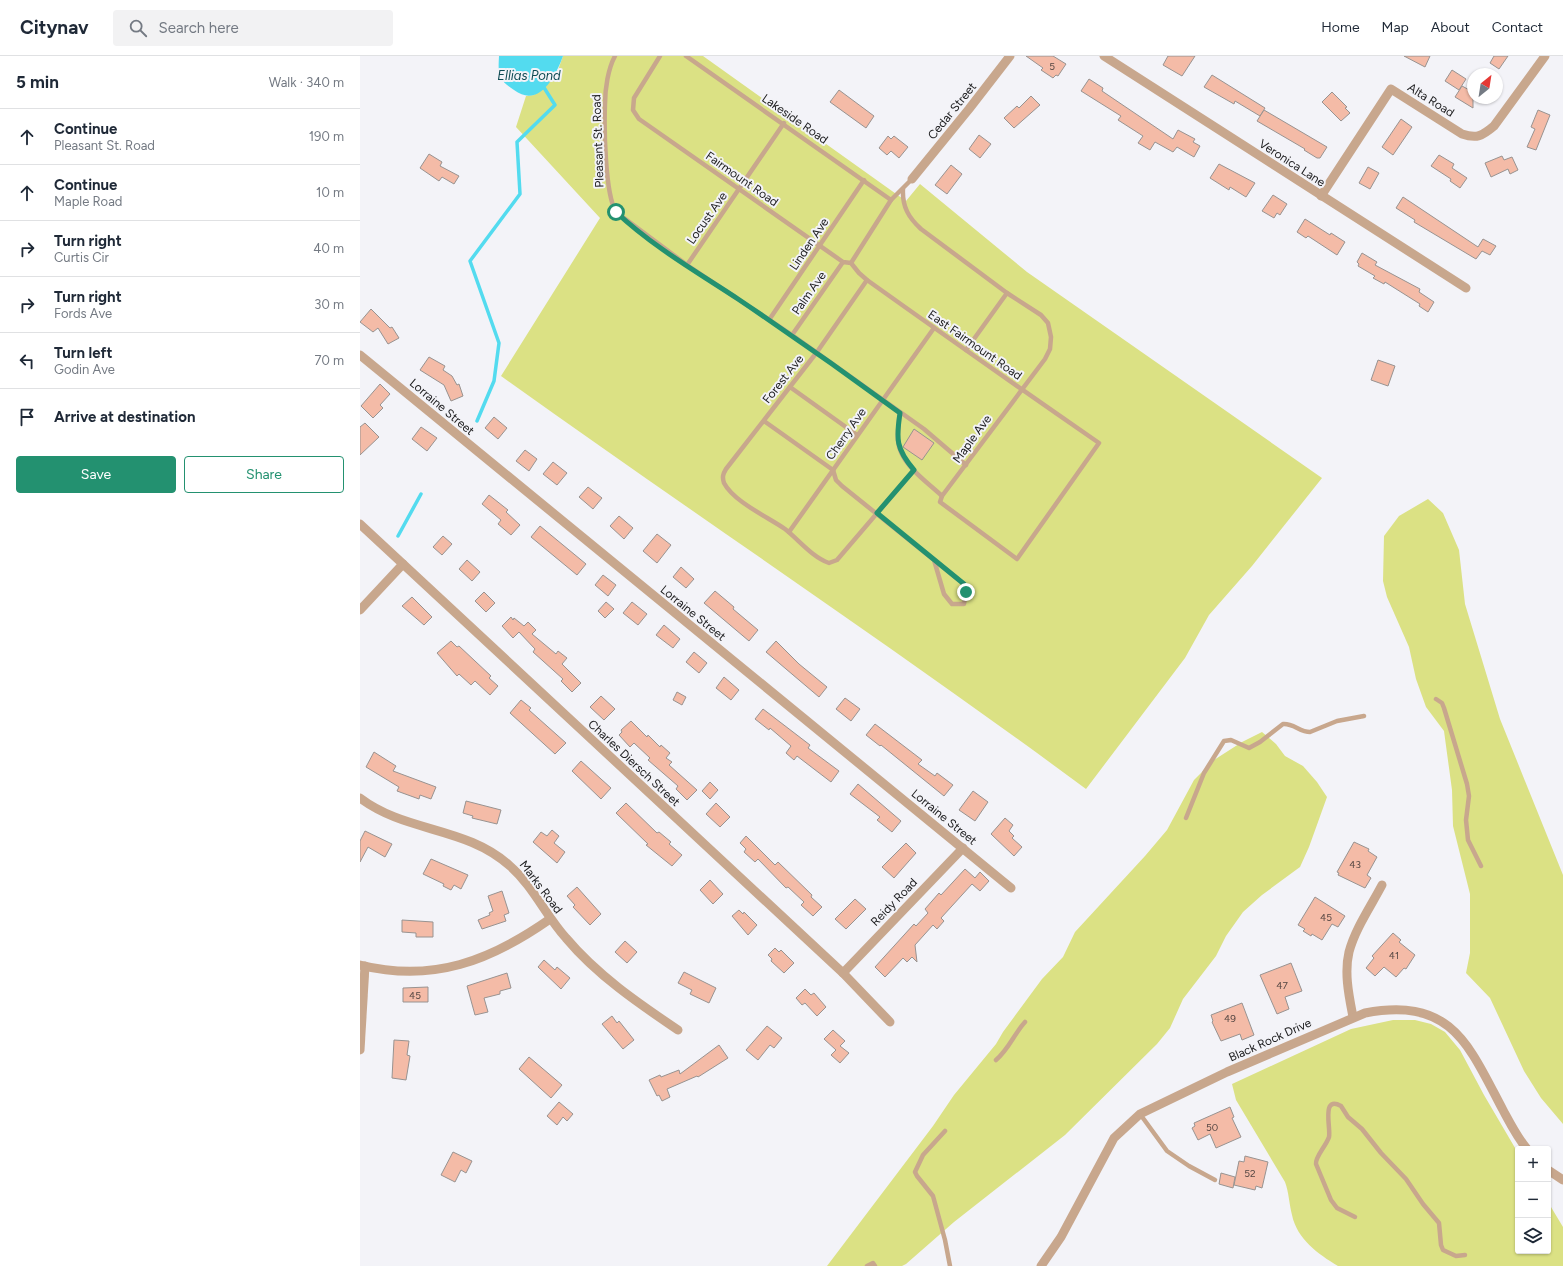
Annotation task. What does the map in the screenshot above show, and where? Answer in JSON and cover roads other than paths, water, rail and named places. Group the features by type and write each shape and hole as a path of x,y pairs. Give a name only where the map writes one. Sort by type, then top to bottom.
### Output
{"street":[{"name":"Cedar Street","path":"912,179 970,109 1010,56"},
{"name":"Veronica Lane","path":"1104,56 1466,288"},
{"name":"Alta Road","path":"1321,196 1391,89 1462,134 1472,137 1484,135 1494,126 1545,56"},
{"name":"Lorraine Street","path":"360,354 568,527 1011,888"},
{"name":"Charles Diersch Street","path":"360,524 843,973 890,1022"},
{"path":"360,610 403,564"},
{"name":"Marks Road","path":"360,798 388,814 409,823 467,839 489,850 511,866 528,885 550,920 587,961 617,987 678,1030"},
{"name":"Reidy Road","path":"843,973 963,848"},
{"path":"1352,1017 1348,985 1350,952 1355,936 1382,885"},
{"path":"360,1050 362,966 411,971 449,969 470,963 507,946 550,920"},
{"name":"Black Rock Drive","path":"1041,1266 1061,1237 1114,1138 1140,1114 1227,1072 1269,1055 1352,1017 1383,1010 1417,1010 1432,1016 1456,1032 1467,1044 1513,1128 1525,1146"},
{"path":"1551,1172 1563,1180"}],"lane":[{"name":"Pleasant St. Road","path":"615,56 609,76 605,103 609,189 612,205 616,212 627,222 687,265 817,352 932,435 938,442 966,465"},
{"name":"Fairmount Road","path":"660,56 634,98 633,110 640,119 843,262"},
{"name":"Lakeside Road","path":"686,56 784,123 891,200"},
{"name":"Locust Ave","path":"687,265 784,123"},
{"path":"843,262 851,263 891,200 903,190 912,179"},
{"name":"Linden Ave","path":"769,320 864,180"},
{"name":"Maple Ave","path":"903,190 903,200 911,220 921,230 1007,293 1041,315 1048,323 1051,331 1051,344 1045,359 942,496 940,502"},
{"name":"Palm Ave","path":"792,335 843,262"},
{"name":"East Fairmount Road","path":"851,263 858,273 1099,443 1017,559 940,502"},
{"name":"Forest Ave","path":"789,532 743,502 731,491 723,479 723,475 726,469 817,352 868,280"},
{"path":"966,350 1007,293"},
{"name":"Cherry Ave","path":"789,532 857,434 934,328"},
{"path":"790,387 857,434"},
{"path":"900,413 898,442 903,456 914,470 942,496"},
{"path":"764,421 833,470 836,480 842,486 964,584 966,592 964,604 952,604 944,594 934,560"},
{"path":"789,532 824,561 829,563 837,560 914,470"},
{"path":"1436,699 1442,703 1444,708 1465,773 1469,796 1466,820 1468,840 1481,866"},
{"path":"1186,818 1204,773 1224,741 1231,740 1249,748 1283,724 1287,724 1305,732 1310,732 1338,721 1364,716"},
{"path":"996,1060 1004,1053 1016,1033 1025,1022"},
{"path":"1355,1217 1337,1208 1331,1200 1316,1164 1317,1157 1326,1147 1329,1137 1330,1126 1327,1113 1330,1106 1333,1105 1341,1106 1348,1117 1362,1129 1381,1153 1406,1179 1423,1204 1435,1216 1441,1227 1441,1246 1443,1250 1456,1256 1465,1256"},
{"path":"1140,1114 1167,1150 1189,1166 1216,1180"},
{"path":"945,1131 923,1155 915,1172 916,1176 933,1196 945,1240 950,1266"},
{"path":"867,1266 873,1263 875,1266"}],"water":[{"name":"Ellias Pond","path":"499,56 563,56 551,81 539,93 531,96 523,95 502,80 499,73"}],"waterway":[{"path":"477,421 494,381 499,343 470,261 520,194 517,142 555,105 543,86"},
{"path":"398,536 421,494"}]}
